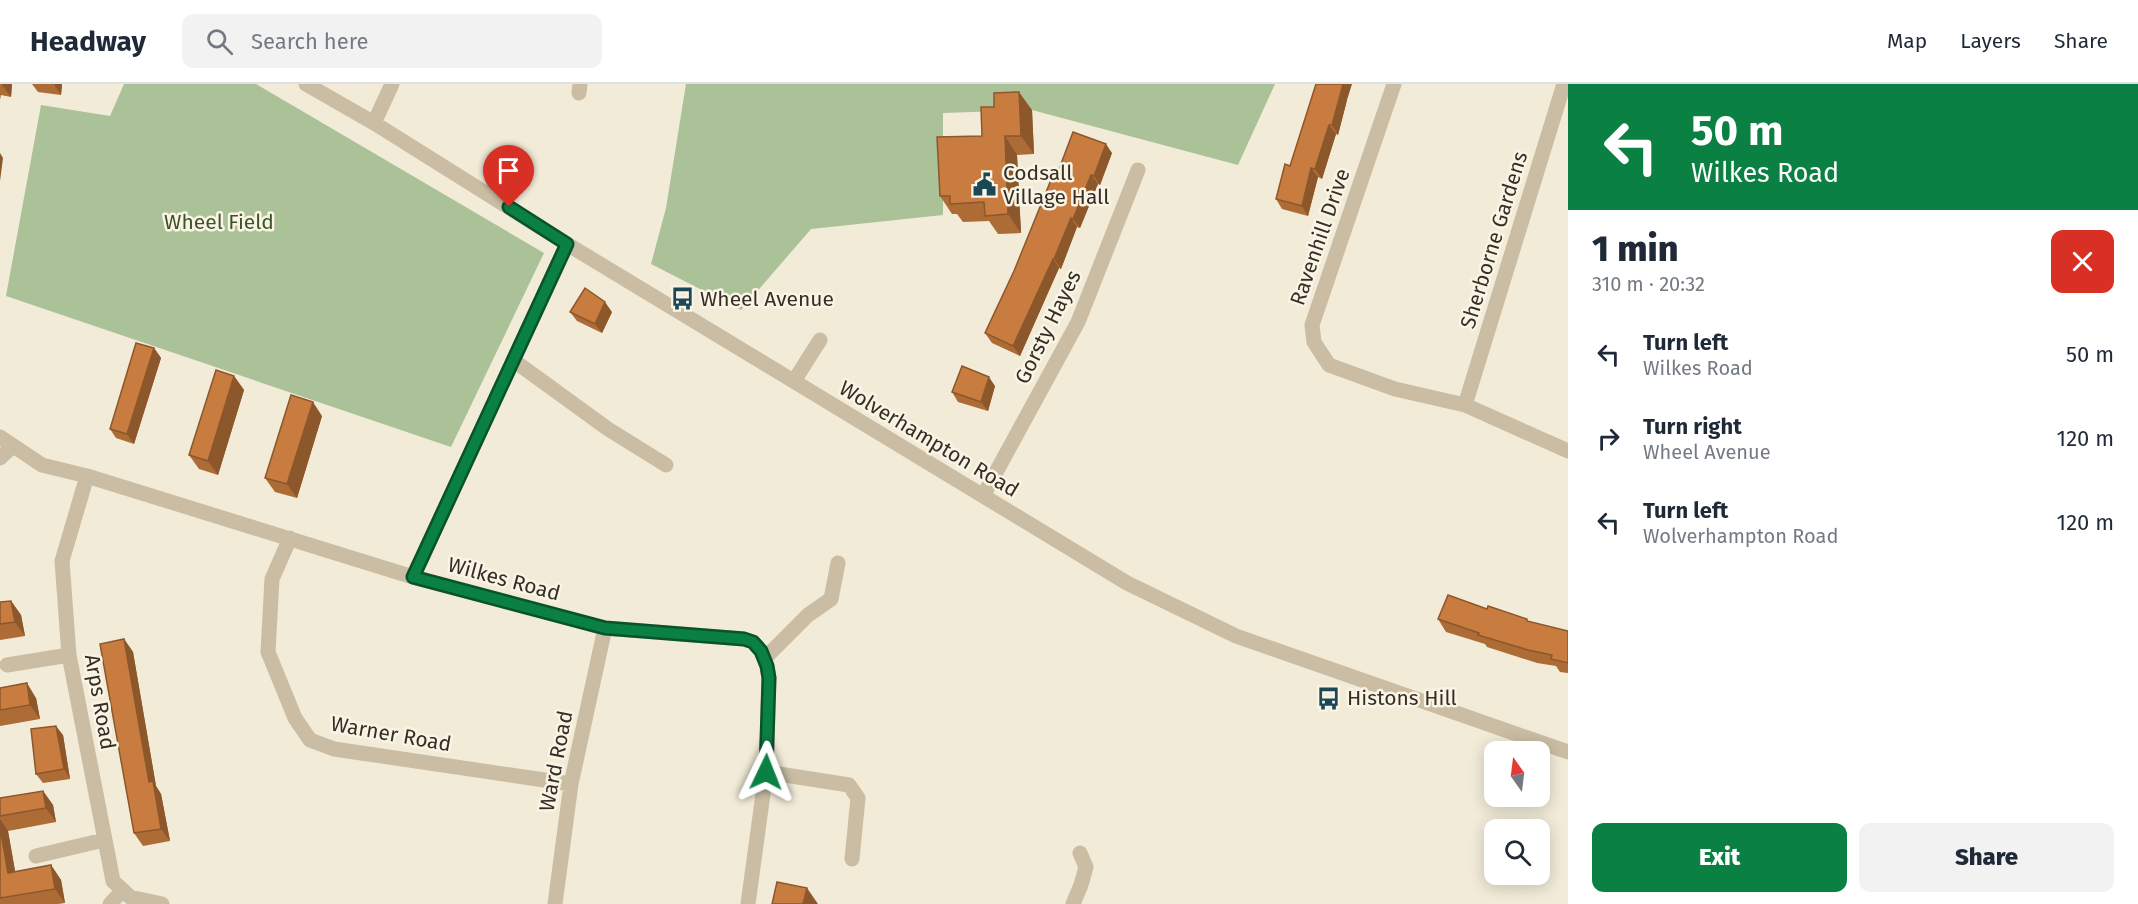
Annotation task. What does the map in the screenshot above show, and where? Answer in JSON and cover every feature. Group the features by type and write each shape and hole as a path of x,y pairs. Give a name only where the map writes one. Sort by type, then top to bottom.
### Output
{"street":[{"name":"Wolverhampton Road","path":"306,84 374,123 567,244 1126,583 1236,636 1568,752"},
{"path":"374,123 392,84"},
{"name":"Ravenhill Drive","path":"1394,84 1312,325 1314,342 1329,365 1395,389 1465,405 1568,451"},
{"name":"Sherborne Gardens","path":"1465,405 1563,87"},
{"name":"Gorsty Hayes","path":"983,496 1078,322 1138,170"},
{"path":"413,577 567,244"},
{"path":"794,381 820,340"},
{"path":"513,360 579,409 666,465"},
{"path":"0,458 6,442"},
{"name":"Wilkes Road","path":"6,442 42,465 87,476 413,577 605,628 744,639 753,642 765,658"},
{"name":"Arps Road","path":"87,476 62,561 69,655 113,881 123,890"},
{"name":"Warner Road","path":"290,538 272,579 268,652 295,718 310,740 334,749 571,784"},
{"path":"748,904 766,772 769,678 765,658 808,615 832,597 838,563"},
{"name":"Ward Road","path":"555,904 571,784 605,628"},
{"path":"7,665 69,655"},
{"path":"766,772 849,785 858,798 852,860"},
{"path":"36,856 104,840"},
{"path":"1073,904 1082,885 1086,867 1080,853"},
{"path":"110,904 123,890 130,897 162,904"}],"green space":[{"name":"Wheel Field","path":"124,84 256,84 544,253 451,447 6,296 41,105 110,116"},
{"path":"686,84 1275,84 1238,165 1032,110 943,113 943,215 811,229 741,310 651,264 666,208"}],"building":[{"path":"1316,84 1343,84 1332,125 1329,125 1315,169 1311,168 1302,206 1276,199 1285,164 1290,166"},
{"path":"1019,92 1021,136 1005,136 1008,214 985,216 984,202 950,204 950,196 940,196 937,137 982,136 981,107 994,107 994,93"},
{"path":"1073,132 1106,144 1094,176 1091,175 1073,219 1071,218 1013,346 985,333 1014,271 1053,175 1056,177"},
{"path":"585,288 605,302 595,324 570,312"},
{"path":"136,343 154,348 127,434 110,429"},
{"path":"962,366 989,377 981,402 952,392"},
{"path":"216,370 234,376 208,461 189,455"},
{"path":"291,395 313,402 287,484 265,478"},
{"path":"1448,595 1487,609 1488,606 1527,619 1527,621 1568,631 1568,663 1551,659 1552,655 1478,635 1479,633 1438,619"},
{"path":"11,601 15,622 0,624 0,602"},
{"path":"124,639 149,782 153,781 161,829 134,833 100,644"},
{"path":"27,683 30,705 0,710 0,688"},
{"path":"56,726 64,769 36,774 31,729"},
{"path":"43,791 46,808 0,816 0,798"},
{"path":"0,827 8,873 51,865 55,889 0,898"},
{"path":"777,882 807,888 803,904 772,904"}],"place":[{"name":"Codsall Village Hall","path":"985,185"},
{"name":"Wheel Avenue","path":"682,299"},
{"name":"Histons Hill","path":"1329,698"}],"route":[{"path":"509,207 567,244 413,577 605,628 744,639 753,642 765,658 769,678 766,772"}]}
